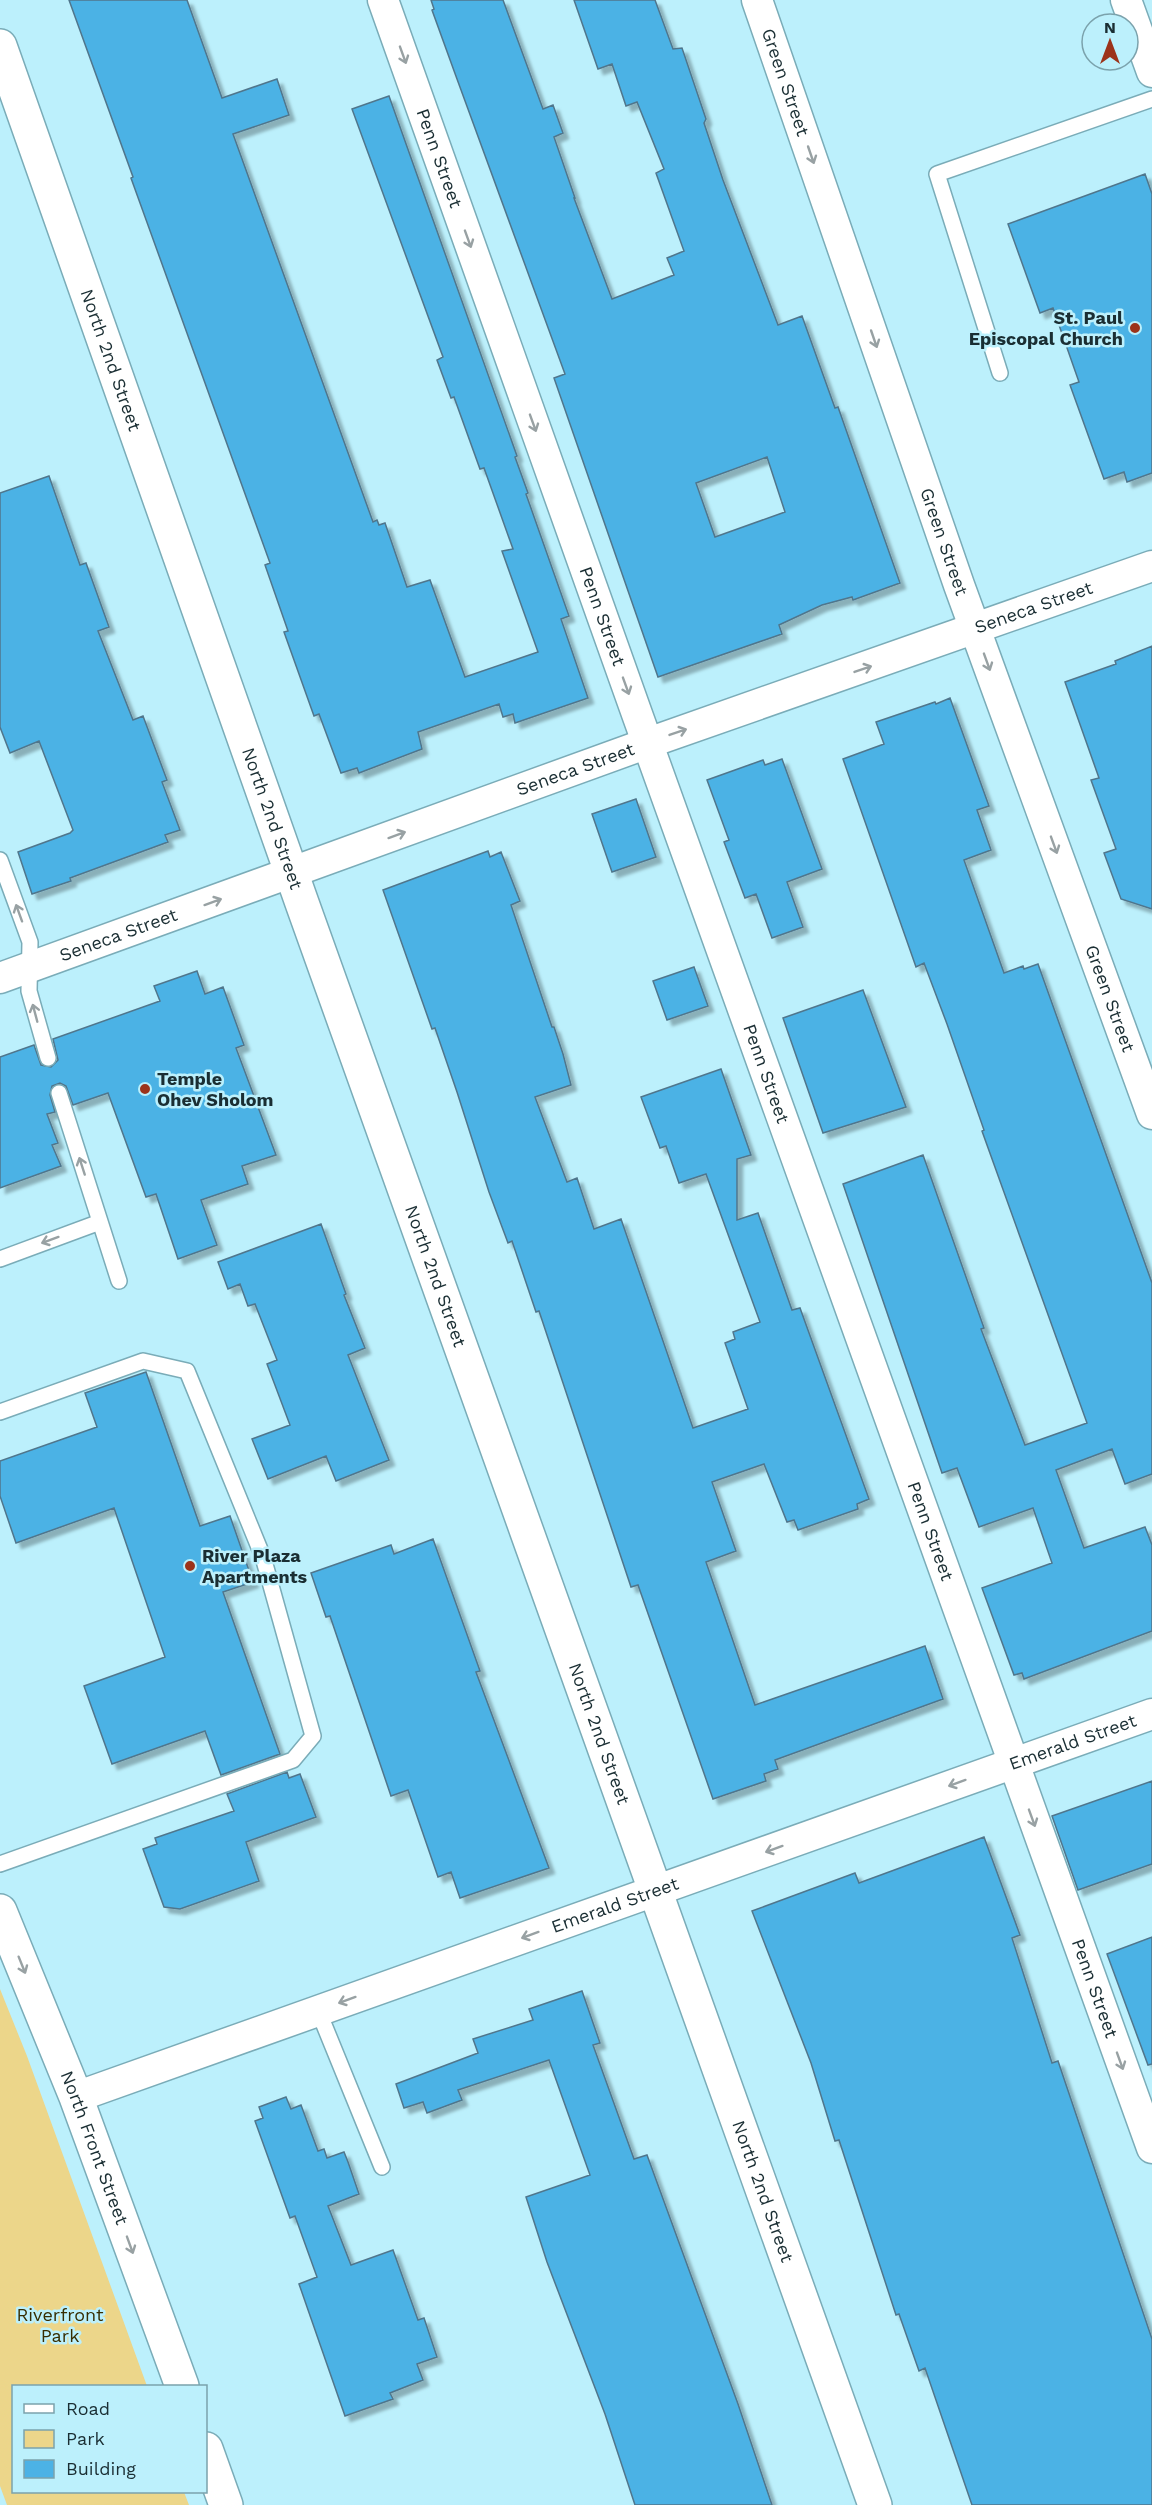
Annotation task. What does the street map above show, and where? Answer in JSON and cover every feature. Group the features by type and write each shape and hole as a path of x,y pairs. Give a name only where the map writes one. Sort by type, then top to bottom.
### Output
{"main road":[{"name":"North 2nd Street","path":"0,46 292,874 875,2505"},
{"name":"North Front Street","path":"0,1911 76,2097 182,2385"},
{"path":"207,2452 226,2505"}],"street":[{"name":"Penn Street","path":"383,0 1012,1764 1152,2148"},
{"name":"Green Street","path":"757,0 976,630 1152,1114"},
{"path":"1126,0 1152,72"},
{"name":"Seneca Street","path":"0,978 648,743 976,630 1152,566"},
{"name":"Emerald Street","path":"76,2097 1152,1714"}],"lane":[{"path":"1000,373 937,174 1152,99"},
{"path":"0,860 5,888 30,942 29,991 48,1058"},
{"path":"59,1093 119,1281"},
{"path":"0,1258 100,1222"},
{"path":"0,1412 143,1361 188,1371 263,1557 313,1736 293,1760 0,1863"},
{"path":"318,2010 382,2167"}],"green space":[{"name":"Riverfront Park","path":"0,1989 27,2056 147,2385 12,2385 12,2493 184,2493 189,2505 7,2505 0,2486"}],"building":[{"path":"69,0 187,0 222,98 277,79 289,115 233,134 373,522 377,520 379,525 385,523 407,587 430,580 465,677 538,652 502,551 513,549 484,468 480,469 454,397 451,398 437,360 443,357 352,109 389,96 517,456 515,457 528,493 526,494 569,616 561,619 588,698 515,723 513,714 503,717 499,704 418,732 422,749 359,773 357,768 341,773 319,714 314,716 284,632 288,631 265,565 270,563"},
{"path":"431,0 503,0 543,109 553,105 563,133 554,137 612,299 674,275 667,258 684,251 656,173 664,169 637,102 626,106 612,64 598,69 574,0 655,0 673,49 682,48 706,119 704,123 723,180 778,325 802,316 835,408 838,407 900,583 853,600 852,597 822,605 779,625 782,634 658,677 554,378 565,374 432,10 434,9","holes":["767,457 785,512 715,537 696,483"]},
{"name":"St. Paul Episcopal Church","path":"1145,174 1152,194 1152,473 1127,482 1124,472 1104,479 1070,385 1079,382 1053,308 1040,313 1008,224"},
{"path":"49,476 80,565 86,563 109,627 98,631 133,720 143,716 167,780 162,782 180,830 165,835 168,842 32,894 18,852 73,830 39,741 10,753 0,727 0,493"},
{"path":"1152,646 1152,909 1121,899 1104,853 1116,849 1091,780 1099,778 1065,682 1116,664 1115,661"},
{"path":"950,698 989,806 977,810 991,850 964,860 1004,973 1023,966 1024,969 1038,964 1152,1283 1152,1474 1125,1484 1112,1449 1056,1470 1084,1548 1145,1527 1152,1545 1152,1631 1024,1679 1022,1673 1014,1675 982,1588 1052,1563 1033,1508 979,1527 957,1468 942,1473 843,1184 923,1155 984,1328 981,1329 1025,1445 1087,1423 982,1131 984,1130 947,1024 924,963 916,967 843,759 884,744 876,722"},
{"path":"782,759 822,869 787,882 803,927 772,938 756,894 745,898 724,842 729,840 707,780 763,760 765,765"},
{"path":"636,799 656,857 612,872 592,814"},
{"path":"488,851 490,857 501,852 520,901 511,905 563,1054 571,1085 535,1097 567,1182 577,1178 594,1229 621,1219 693,1428 748,1409 725,1343 735,1339 733,1332 760,1322 706,1174 679,1183 666,1146 660,1148 641,1097 721,1069 751,1155 737,1159 737,1220 758,1213 792,1310 800,1308 869,1499 857,1504 858,1509 798,1530 794,1520 787,1522 764,1464 712,1482 736,1551 706,1562 755,1705 925,1646 943,1699 775,1760 778,1769 764,1774 766,1781 713,1799 638,1585 631,1587 539,1311 536,1312 512,1241 508,1243 489,1192 435,1028 432,1029 383,890"},
{"path":"694,967 708,1006 667,1020 653,981"},
{"name":"Temple Ohev Sholom","path":"197,971 205,994 223,987 244,1045 236,1048 276,1155 242,1166 248,1184 201,1200 217,1245 178,1259 156,1194 146,1197 108,1093 73,1105 66,1086 60,1083 52,1086 50,1095 55,1112 47,1114 58,1143 52,1145 61,1166 0,1188 0,1057 34,1045 41,1065 51,1067 58,1060 53,1039 160,1001 154,986"},
{"path":"863,990 906,1107 823,1133 783,1018"},
{"path":"321,1224 346,1294 344,1295 365,1348 348,1355 389,1460 336,1481 326,1456 268,1479 252,1439 290,1425 267,1364 277,1360 255,1304 248,1306 240,1284 228,1289 218,1262"},
{"name":"River Plaza Apartments","path":"146,1372 200,1526 230,1516 253,1582 223,1592 280,1754 221,1775 205,1731 112,1764 84,1686 165,1657 114,1508 16,1543 0,1496 0,1461 97,1427 85,1393"},
{"path":"433,1539 480,1671 476,1672 549,1868 460,1898 451,1872 438,1877 408,1790 391,1796 330,1616 326,1617 311,1573 391,1545 394,1554"},
{"path":"287,1772 289,1778 300,1774 316,1817 246,1842 259,1881 180,1909 164,1907 143,1849 157,1844 155,1838 234,1811 227,1794"},
{"path":"1152,1781 1152,1864 1078,1890 1052,1816"},
{"path":"984,1837 1020,1935 1012,1938 1052,2063 1058,2061 1152,2339 1152,2505 972,2505 925,2368 919,2371 899,2314 896,2315 839,2140 835,2141 811,2063 752,1911 855,1873 859,1883"},
{"path":"1152,1937 1152,2064 1148,2065 1107,1954"},
{"path":"582,1991 600,2043 593,2045 634,2159 647,2155 738,2404 772,2505 635,2505 605,2414 547,2262 526,2197 590,2175 549,2060 458,2090 462,2100 427,2113 423,2102 404,2108 396,2084 478,2053 473,2039 533,2020 529,2009"},
{"path":"286,2097 291,2109 301,2105 318,2151 324,2149 327,2158 344,2152 348,2162 359,2194 328,2206 351,2265 393,2250 418,2320 424,2318 437,2357 417,2364 423,2380 390,2393 393,2399 345,2416 299,2284 317,2277 295,2216 290,2218 255,2121 263,2118 259,2107"}],"place":[{"name":"St. Paul Episcopal Church","path":"1135,328"},
{"name":"Temple Ohev Sholom","path":"145,1089"},
{"name":"River Plaza Apartments","path":"190,1566"}]}
